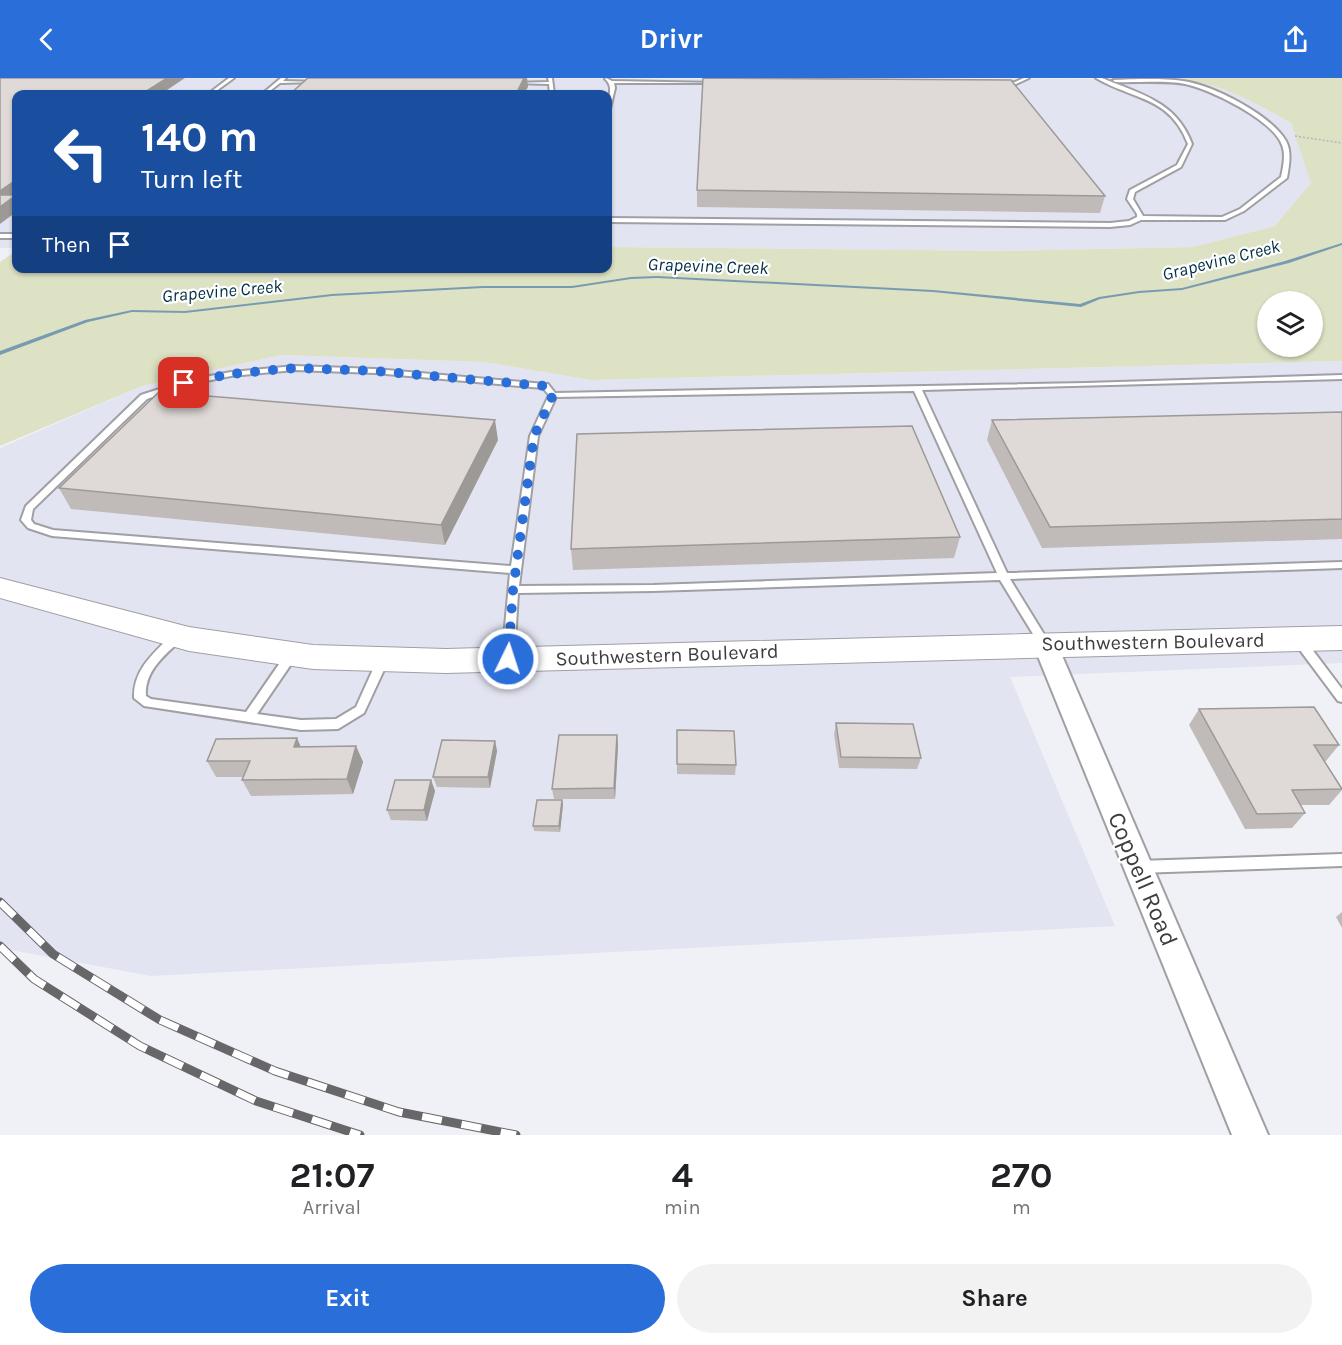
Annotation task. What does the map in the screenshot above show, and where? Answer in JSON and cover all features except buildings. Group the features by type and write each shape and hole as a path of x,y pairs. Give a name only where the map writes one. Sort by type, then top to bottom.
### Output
{"street":[{"name":"Southwestern Boulevard","path":"0,588 178,636 313,657 446,661 1342,638"},
{"name":"Coppell Road","path":"1045,644 1245,1124"}],"lane":[{"path":"216,90 232,78"},
{"path":"269,90 284,78"},
{"path":"996,85 1016,83 1027,78"},
{"path":"1098,78 1153,100 1170,112 1187,132 1189,138 1190,144 1179,166 1132,191 1130,199 1140,214 1140,218"},
{"path":"510,83 551,80"},
{"path":"609,80 726,83"},
{"path":"612,220 1110,225 1130,223 1140,218 1223,219 1242,210 1284,178 1287,157 1282,141 1254,114 1227,98 1183,82 1107,81"},
{"path":"279,82 317,82"},
{"path":"516,570 52,533 32,526 26,520 29,508 144,397 184,383 231,374 295,368 375,371 545,386 553,395 1342,377"},
{"path":"917,388 1003,576 1045,644"},
{"path":"508,659 513,590 534,436 553,395"},
{"path":"513,590 654,588 1342,565"},
{"path":"178,636 141,678 138,688 140,698 148,703 301,725 338,724 360,710 383,659"},
{"path":"1298,639 1342,698"},
{"path":"249,717 292,653"},
{"path":"1138,867 1342,860"}],"path":[{"path":"1324,139 1342,142"}],"shaded area":[{"path":"0,78 1193,79 1245,97 1291,123 1312,183 1275,226 1193,247 1008,251 612,247 612,90 12,90 12,248 0,248"},
{"path":"281,355 484,362 591,380 1342,361 1342,663 1010,677 1115,926 151,976 0,948 0,448 142,386"}],"green space":[{"path":"1169,78 1342,78 1342,361 591,380 484,362 281,355 142,386 0,446 0,262 12,254 12,273 612,273 612,247 1008,251 1193,247 1275,226 1311,183 1291,123 1217,87"}],"waterway":[{"name":"Grapevine Creek","path":"0,353 87,321 132,311 185,312 332,295 483,287 572,287 631,278 657,277 933,291 1081,306 1099,298 1182,289 1287,262 1342,244"}],"railway":[{"path":"0,902 53,954 160,1020 275,1071 399,1112 516,1135"},
{"path":"0,946 34,979 140,1046 256,1101 360,1135"}],"route":[{"path":"184,383 231,374 295,368 375,371 545,386 553,395 534,436 513,590 508,659"}]}
